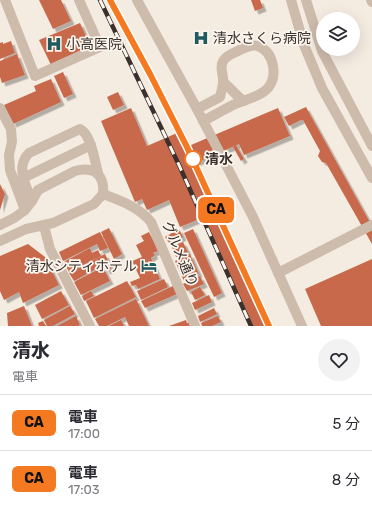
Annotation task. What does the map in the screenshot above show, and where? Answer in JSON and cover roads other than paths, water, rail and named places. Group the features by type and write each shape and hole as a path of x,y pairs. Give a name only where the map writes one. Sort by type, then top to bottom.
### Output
{"street":[{"path":"5,0 35,76 100,47 79,0"},
{"path":"138,0 253,217 302,326"},
{"path":"290,0 304,45 322,88 372,178"},
{"path":"306,0 322,51 372,146"},
{"path":"197,109 220,97 224,82 221,68 226,58 250,46 257,46 268,53 274,67 272,82 264,92 234,104 203,121"},
{"path":"224,82 244,101"},
{"path":"0,108 11,129 12,142 9,155 10,170 25,210"},
{"path":"0,241 26,229 53,223 94,204 103,194 102,182 98,173 91,145 83,130 80,129 29,153 24,158 22,166 23,178 32,201"},
{"path":"23,178 91,145"},
{"path":"0,225 14,218 25,210 38,190 75,172 88,170 98,173"},
{"name":"グルメ通り","path":"103,194 133,206 151,222 195,326"},
{"path":"278,273 372,225"},
{"path":"44,226 50,249 90,326"}],"railway":[{"path":"100,0 179,165 251,326"},
{"path":"110,0 205,185 269,326"}],"train":[{"name":"CA","path":"110,0 187,147 269,326"}],"place":[{"name":"清水さくら病院","path":"201,38"},
{"name":"小高医院","path":"54,44"},
{"name":"清水","path":"193,159"},
{"name":"清水シティホテル","path":"149,266"}]}
